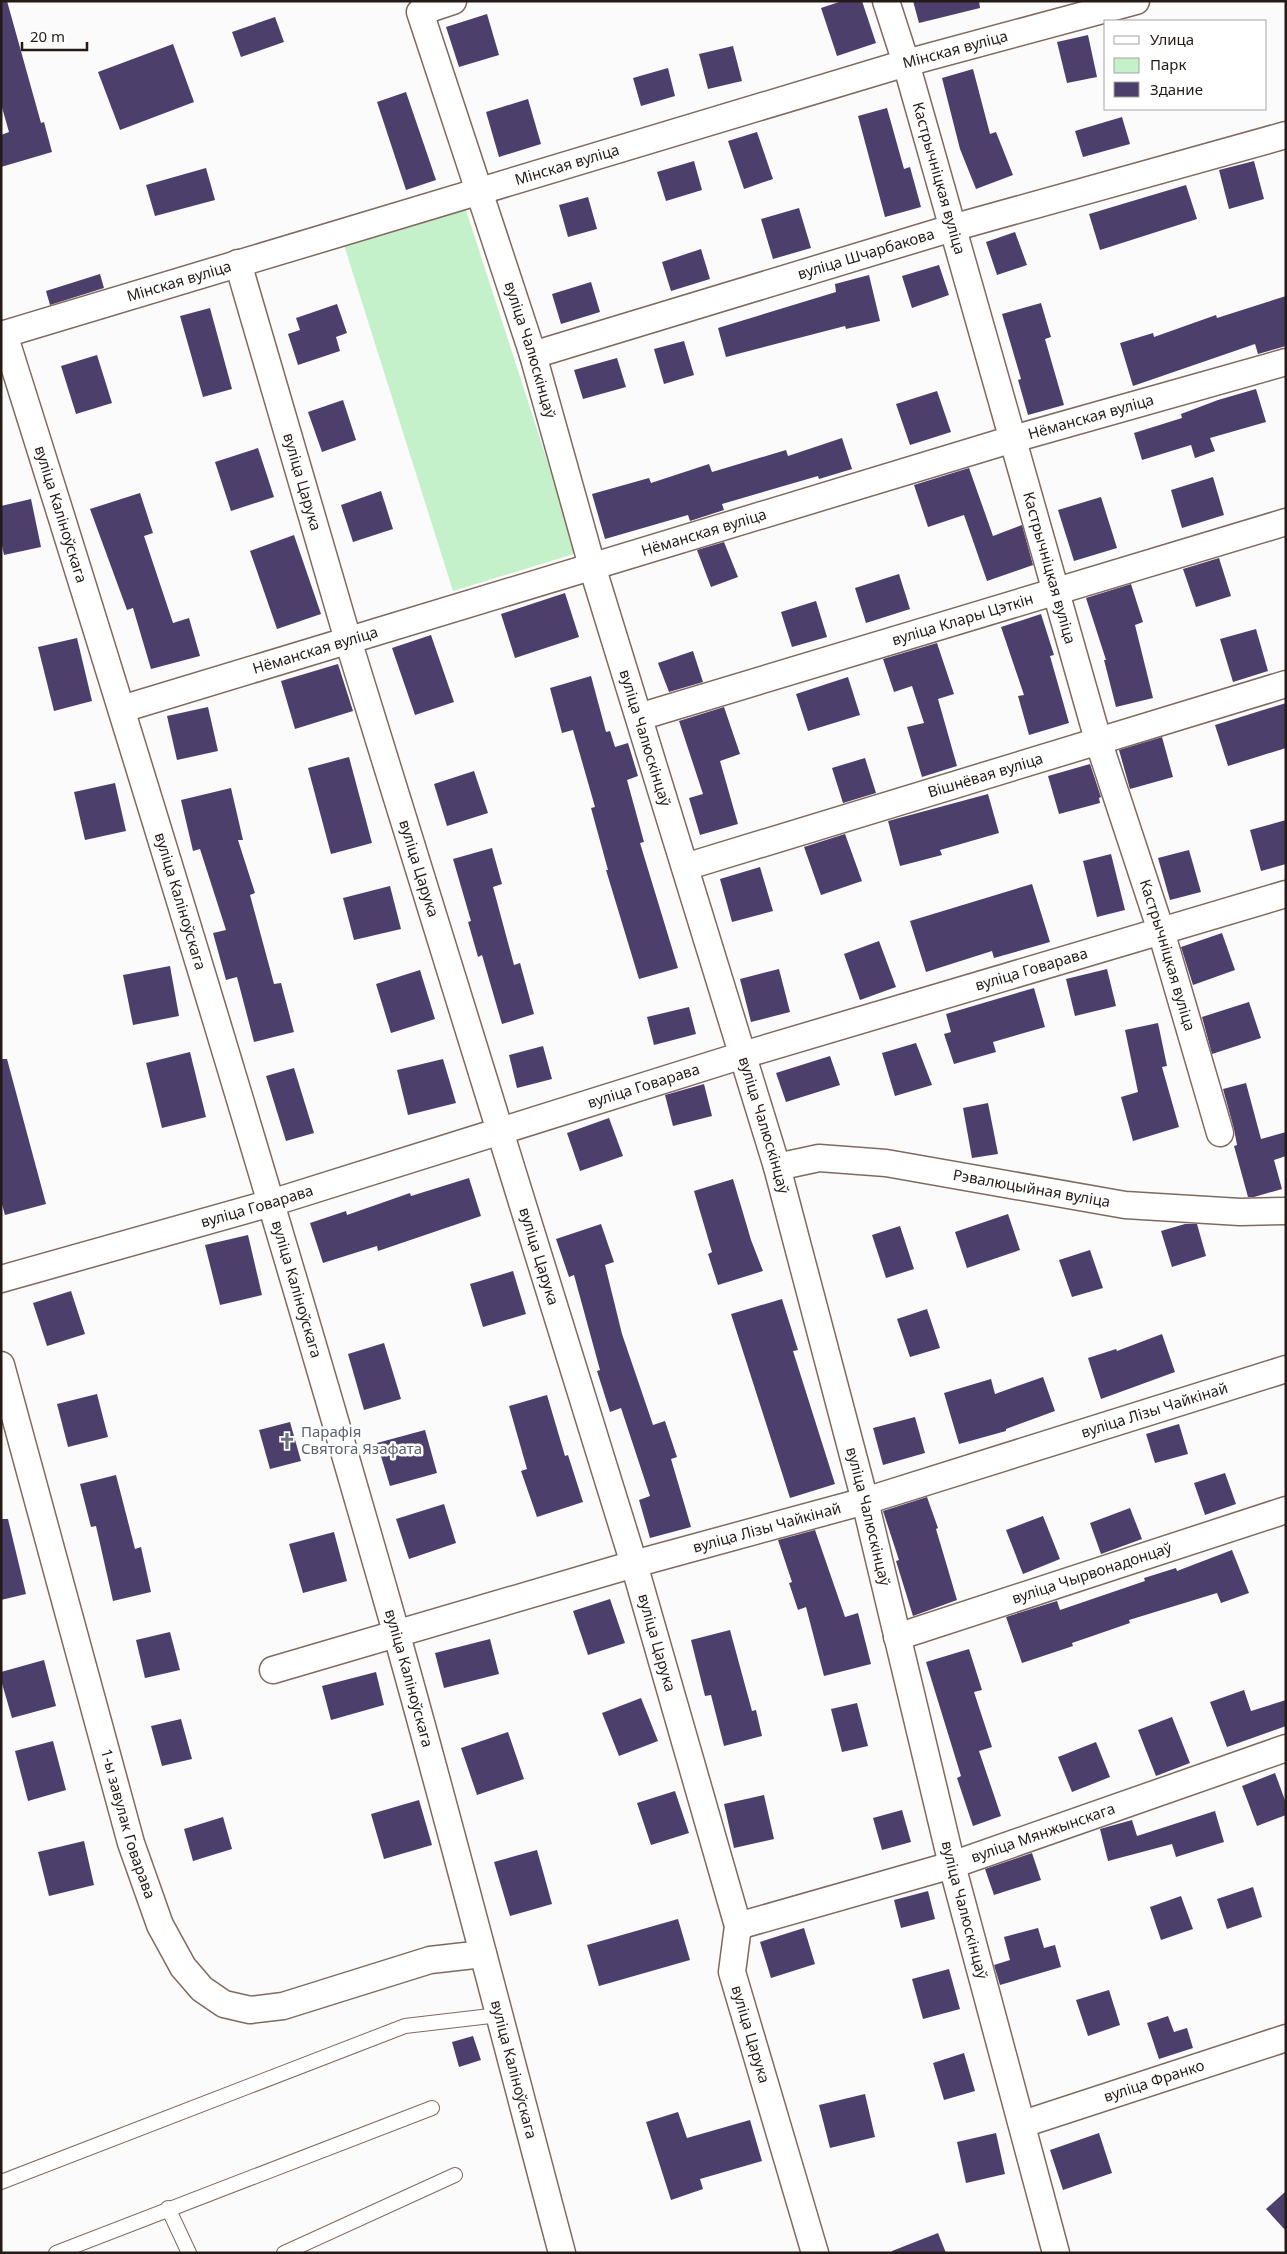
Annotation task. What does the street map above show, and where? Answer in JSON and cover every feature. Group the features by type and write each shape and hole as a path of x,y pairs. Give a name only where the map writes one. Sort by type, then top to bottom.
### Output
{"street":[{"name":"вуліца Чалюскінцаў","path":"453,1 420,12 533,355 592,566 778,1167 864,1501 952,1865 1056,2253"},
{"name":"Кастрычніцкая вуліца","path":"886,1 906,63 1098,740 1160,931 1220,1132"},
{"name":"Мінская вуліца","path":"2,334 906,63 1136,1"},
{"name":"вуліца Шчарбакова","path":"533,355 952,228 1286,135"},
{"name":"вуліца Царука","path":"238,263 348,640 634,1564 738,1926 732,1972 816,2253"},
{"name":"вуліца Каліноўскага","path":"2,334 122,708 271,1203 396,1635 562,2253"},
{"name":"Нёманская вуліца","path":"122,708 1013,438 1286,362"},
{"name":"вуліца Клары Цэткін","path":"639,717 1286,522"},
{"name":"Вішнёвая вуліца","path":"685,867 1286,684"},
{"name":"вуліца Говарава","path":"1,1279 271,1203 743,1055 1286,894"},
{"name":"Рэвалюцыйная вуліца","path":"778,1167 820,1158 886,1163 1125,1205 1240,1212 1286,1211"},
{"name":"1-ы завулак Говарава","path":"1,1365 131,1843 160,1925 183,1967 202,1989 224,2004 250,2010 283,2006 430,1960 482,1954"},
{"name":"вуліца Лізы Чайкінай","path":"273,1670 634,1564 864,1501 1286,1369"},
{"name":"вуліца Чырвонадонцаў","path":"897,1637 1286,1510"},
{"name":"вуліца Мянжынскага","path":"738,1926 952,1865 1286,1748"},
{"name":"вуліца Франко","path":"1022,2124 1286,2038"}],"lane":[{"path":"1,2182 405,2026 499,2015"},
{"path":"56,2253 168,2208 432,2108"},
{"path":"284,2253 455,2175"},
{"path":"168,2208 189,2253"}],"green space":[{"path":"466,210 577,553 453,591 344,245"}],"building":[{"path":"1,1 7,1 41,123 44,122 52,152 1,167 1,135 9,132 1,104"},
{"path":"842,1 862,1 876,43 837,56 821,8"},
{"path":"913,1 979,1 980,8 919,23"},
{"path":"487,14 499,55 459,67 446,27"},
{"path":"275,17 284,42 241,57 232,32"},
{"path":"1088,35 1097,77 1067,83 1057,42"},
{"path":"173,44 194,102 120,130 98,72"},
{"path":"733,46 742,81 708,89 699,54"},
{"path":"668,68 675,96 641,106 633,78"},
{"path":"973,69 990,134 996,132 1013,175 976,189 960,149 942,78"},
{"path":"406,92 436,180 406,190 377,102"},
{"path":"528,99 541,144 499,157 486,112"},
{"path":"887,108 904,169 910,167 921,207 885,217 858,116"},
{"path":"1122,117 1130,144 1083,157 1075,131"},
{"path":"757,132 773,179 744,189 728,141"},
{"path":"694,161 702,190 666,201 657,172"},
{"path":"1254,161 1264,199 1229,209 1219,170"},
{"path":"206,168 215,200 155,216 146,185"},
{"path":"1186,185 1197,219 1100,250 1089,214"},
{"path":"588,197 597,229 568,237 559,205"},
{"path":"799,208 811,248 773,259 761,219"},
{"path":"1015,232 1027,265 997,275 986,242"},
{"path":"701,249 710,279 671,291 662,262"},
{"path":"939,265 949,295 912,308 902,276"},
{"path":"100,274 104,288 50,305 46,291"},
{"path":"869,275 880,321 846,329 845,326 726,357 718,328 836,292 835,284"},
{"path":"591,282 600,312 561,324 552,294"},
{"path":"1286,296 1286,346 1258,354 1255,344 1133,386 1120,343 1153,333 1154,337 1216,315 1217,318"},
{"path":"1041,303 1051,337 1045,339 1064,405 1028,415 1018,380 1021,379 1002,314"},
{"path":"337,304 347,333 336,337 340,351 298,365 288,334 300,330 296,318"},
{"path":"210,308 232,389 203,397 180,316"},
{"path":"684,341 694,375 664,384 654,349"},
{"path":"97,355 112,403 76,414 61,366"},
{"path":"617,358 626,387 583,399 574,370"},
{"path":"1256,389 1266,422 1210,438 1215,451 1195,458 1191,445 1142,460 1134,433 1182,418 1181,414 1218,400"},
{"path":"937,391 951,432 910,445 896,404"},
{"path":"343,400 356,440 322,452 308,412"},
{"path":"842,438 852,469 819,479 818,476 722,504 724,510 690,521 688,515 605,539 592,494 649,478 651,483 709,464 712,472 786,450 788,456"},
{"path":"258,448 274,497 231,511 215,462"},
{"path":"969,468 993,536 1022,525 1033,565 987,581 964,515 928,527 914,485"},
{"path":"1213,477 1224,515 1182,528 1171,490"},
{"path":"381,491 393,529 353,542 341,505"},
{"path":"140,493 153,533 144,536 173,623 189,618 200,656 151,669 133,608 127,610 90,509"},
{"path":"1101,497 1117,548 1074,561 1058,510"},
{"path":"31,499 41,547 4,555 1,541 1,506"},
{"path":"294,535 321,614 277,629 250,551"},
{"path":"724,542 738,577 711,587 697,550"},
{"path":"1219,558 1231,596 1196,607 1183,569"},
{"path":"899,574 910,609 866,623 855,588"},
{"path":"1131,584 1143,622 1135,625 1153,698 1116,707 1104,660 1106,660 1086,598"},
{"path":"565,593 579,637 515,658 501,614"},
{"path":"816,601 827,637 792,647 781,612"},
{"path":"1041,614 1054,655 1050,656 1069,723 1029,735 1018,696 1024,695 1001,627"},
{"path":"1256,629 1268,671 1233,682 1220,639"},
{"path":"431,635 454,702 415,715 392,648"},
{"path":"77,638 92,701 54,711 38,647"},
{"path":"937,643 954,694 938,699 957,766 922,777 907,727 924,723 912,686 894,692 883,659"},
{"path":"693,651 703,682 669,692 658,663"},
{"path":"338,664 353,711 295,729 281,681"},
{"path":"591,676 606,732 610,731 615,747 628,743 638,776 627,780 644,842 640,843 678,968 639,979 606,870 608,870 591,808 595,807 573,730 562,733 550,688"},
{"path":"848,677 860,715 808,731 796,694"},
{"path":"1286,703 1286,748 1228,766 1215,725"},
{"path":"208,707 218,751 177,760 167,716"},
{"path":"724,707 740,754 720,761 738,824 700,835 689,798 703,794 679,721"},
{"path":"1162,737 1173,777 1130,789 1119,750"},
{"path":"349,757 372,843 331,854 308,768"},
{"path":"865,758 876,793 843,803 832,768"},
{"path":"1090,764 1101,797 1099,798 1100,803 1059,814 1048,776"},
{"path":"474,771 488,813 447,826 434,784"},
{"path":"115,783 126,831 85,840 74,792"},
{"path":"231,788 243,840 238,840 255,893 250,895 274,984 281,983 294,1032 254,1042 237,977 226,980 213,933 226,930 200,849 193,851 181,800"},
{"path":"988,794 999,833 940,850 942,855 900,866 888,821"},
{"path":"1286,820 1286,864 1261,871 1250,830"},
{"path":"845,834 862,881 821,895 804,847"},
{"path":"492,848 502,884 493,887 514,965 520,963 534,1014 502,1024 482,955 478,957 468,922 471,921 453,859"},
{"path":"1189,850 1201,892 1170,900 1158,858"},
{"path":"1111,854 1125,910 1097,917 1083,861"},
{"path":"760,867 773,911 732,922 720,879"},
{"path":"1032,884 1050,942 994,958 992,951 926,972 910,921"},
{"path":"390,886 401,929 354,940 343,898"},
{"path":"1222,933 1235,970 1193,985 1181,947"},
{"path":"879,941 896,987 860,1000 844,954"},
{"path":"170,966 179,1016 133,1025 123,975"},
{"path":"779,969 790,1012 751,1022 740,979"},
{"path":"1107,969 1116,1006 1075,1016 1066,979"},
{"path":"420,970 435,1019 391,1033 376,984"},
{"path":"1034,988 1045,1027 993,1042 996,1052 954,1064 944,1034 951,1032 946,1014"},
{"path":"1249,1002 1261,1038 1212,1054 1202,1017"},
{"path":"689,1007 696,1034 654,1045 647,1017"},
{"path":"1158,1023 1167,1066 1162,1067 1179,1127 1133,1141 1121,1097 1138,1092 1125,1030"},
{"path":"916,1043 932,1085 895,1096 882,1053"},
{"path":"543,1046 552,1079 517,1088 509,1055"},
{"path":"190,1052 206,1117 162,1128 146,1063"},
{"path":"830,1056 840,1085 786,1102 776,1073"},
{"path":"1,1059 7,1059 46,1204 5,1215 1,1201"},
{"path":"443,1059 456,1103 408,1115 397,1070"},
{"path":"294,1068 314,1133 286,1141 266,1076"},
{"path":"1246,1083 1261,1139 1286,1132 1286,1156 1274,1160 1282,1189 1254,1197 1248,1197 1234,1146 1237,1145 1234,1129 1223,1089"},
{"path":"704,1084 712,1116 673,1126 665,1095"},
{"path":"988,1103 998,1154 972,1158 963,1108"},
{"path":"609,1118 623,1156 580,1171 567,1133"},
{"path":"469,1178 481,1216 378,1251 377,1246 323,1263 310,1223 346,1211 347,1215 410,1193 411,1196"},
{"path":"733,1179 751,1240 763,1271 718,1285 708,1254 712,1252 694,1191"},
{"path":"1008,1214 1020,1250 967,1268 955,1232"},
{"path":"601,1224 614,1262 605,1265 622,1334 653,1425 665,1421 677,1457 671,1459 691,1527 650,1538 639,1500 650,1496 621,1408 610,1412 597,1371 600,1370 574,1275 569,1277 556,1239"},
{"path":"1185,1224 1197,1224 1206,1256 1172,1267 1161,1231"},
{"path":"900,1226 914,1269 886,1278 872,1235"},
{"path":"248,1235 262,1295 220,1305 205,1245"},
{"path":"1090,1250 1103,1288 1072,1297 1059,1260"},
{"path":"513,1271 526,1314 483,1327 470,1284"},
{"path":"71,1291 85,1334 47,1346 33,1303"},
{"path":"782,1299 798,1350 793,1351 835,1484 790,1498 731,1314"},
{"path":"927,1309 940,1348 910,1357 897,1319"},
{"path":"1162,1334 1175,1372 1101,1399 1088,1358 1116,1349 1117,1351"},
{"path":"384,1343 401,1399 364,1410 348,1354"},
{"path":"1043,1377 1055,1411 1006,1429 1006,1431 959,1444 944,1393 991,1379 995,1394"},
{"path":"97,1394 108,1437 68,1447 57,1404"},
{"path":"547,1395 565,1456 568,1455 583,1502 537,1517 521,1471 527,1469 509,1406"},
{"path":"915,1417 925,1453 883,1465 873,1428"},
{"path":"290,1422 301,1461 270,1469 259,1430"},
{"path":"1179,1424 1188,1454 1155,1463 1146,1434"},
{"path":"425,1430 437,1473 390,1486 377,1443"},
{"path":"1225,1473 1236,1504 1205,1515 1194,1483"},
{"path":"116,1475 135,1549 141,1547 151,1592 113,1601 96,1526 91,1527 80,1484"},
{"path":"927,1497 938,1528 936,1529 957,1600 913,1616 896,1561 899,1560 883,1511"},
{"path":"444,1504 456,1543 409,1559 396,1519"},
{"path":"1130,1508 1142,1539 1101,1554 1090,1523"},
{"path":"1043,1516 1060,1559 1023,1574 1006,1530"},
{"path":"1,1519 8,1519 26,1594 1,1600"},
{"path":"815,1530 845,1617 858,1613 871,1664 824,1676 806,1607 798,1610 789,1583 792,1582 778,1540"},
{"path":"334,1532 347,1581 303,1593 289,1544"},
{"path":"1232,1550 1249,1593 1221,1603 1217,1593 1129,1620 1130,1623 1072,1643 1073,1646 1022,1663 1006,1617 1057,1601 1060,1610 1145,1581 1144,1578 1176,1568 1177,1571"},
{"path":"610,1599 625,1643 588,1655 573,1611"},
{"path":"730,1630 752,1711 756,1710 762,1736 724,1746 711,1695 705,1696 691,1640"},
{"path":"170,1632 180,1670 145,1678 136,1640"},
{"path":"490,1639 499,1674 444,1688 435,1653"},
{"path":"969,1649 982,1690 974,1692 992,1747 979,1751 1001,1816 973,1826 957,1778 961,1776 926,1662"},
{"path":"44,1660 56,1706 12,1718 1,1680 1,1672"},
{"path":"376,1672 384,1705 331,1720 322,1686"},
{"path":"1244,1690 1251,1711 1286,1700 1286,1726 1227,1747 1210,1702"},
{"path":"641,1698 658,1741 619,1756 602,1713"},
{"path":"857,1703 868,1746 842,1752 831,1709"},
{"path":"1172,1717 1190,1763 1156,1776 1138,1730"},
{"path":"181,1719 192,1759 162,1766 151,1726"},
{"path":"508,1732 524,1779 477,1795 461,1748"},
{"path":"53,1741 66,1790 28,1801 15,1751"},
{"path":"1096,1742 1110,1777 1072,1792 1058,1757"},
{"path":"1275,1773 1286,1803 1286,1815 1257,1826 1242,1786"},
{"path":"675,1791 689,1833 651,1845 637,1803"},
{"path":"764,1795 774,1839 734,1848 724,1804"},
{"path":"419,1800 432,1845 384,1859 371,1814"},
{"path":"902,1810 911,1842 882,1850 873,1818"},
{"path":"1215,1811 1224,1842 1176,1857 1172,1844 1108,1861 1100,1829 1132,1820 1137,1836"},
{"path":"223,1817 232,1849 193,1861 184,1829"},
{"path":"84,1841 94,1885 49,1896 38,1852"},
{"path":"537,1850 552,1904 510,1916 494,1862"},
{"path":"1032,1853 1041,1880 994,1895 985,1869"},
{"path":"1253,1887 1262,1917 1227,1929 1217,1899"},
{"path":"928,1891 935,1919 901,1928 894,1900"},
{"path":"1181,1896 1193,1929 1161,1940 1150,1907"},
{"path":"678,1919 690,1960 599,1986 587,1945"},
{"path":"804,1928 815,1964 771,1978 760,1942"},
{"path":"1038,1928 1044,1948 1055,1945 1061,1967 1000,1985 994,1965 1010,1960 1004,1937"},
{"path":"949,1969 960,2009 923,2019 912,1979"},
{"path":"1109,1990 1120,2025 1088,2036 1076,2000"},
{"path":"1168,2016 1174,2032 1187,2028 1193,2048 1159,2059 1147,2023"},
{"path":"473,2036 481,2060 459,2067 452,2042"},
{"path":"964,2053 975,2091 944,2100 933,2063"},
{"path":"865,2094 875,2137 830,2148 819,2105"},
{"path":"678,2112 687,2138 750,2120 762,2161 700,2179 703,2189 671,2200 646,2122"},
{"path":"996,2133 1005,2174 966,2183 957,2142"},
{"path":"1099,2133 1112,2173 1063,2190 1050,2150"},
{"path":"1286,2191 1286,2231 1266,2209"},
{"path":"938,2233 946,2253 892,2253 892,2251"}],"place":[{"name":"Парафія Святога Язафата","path":"287,1441"}]}
